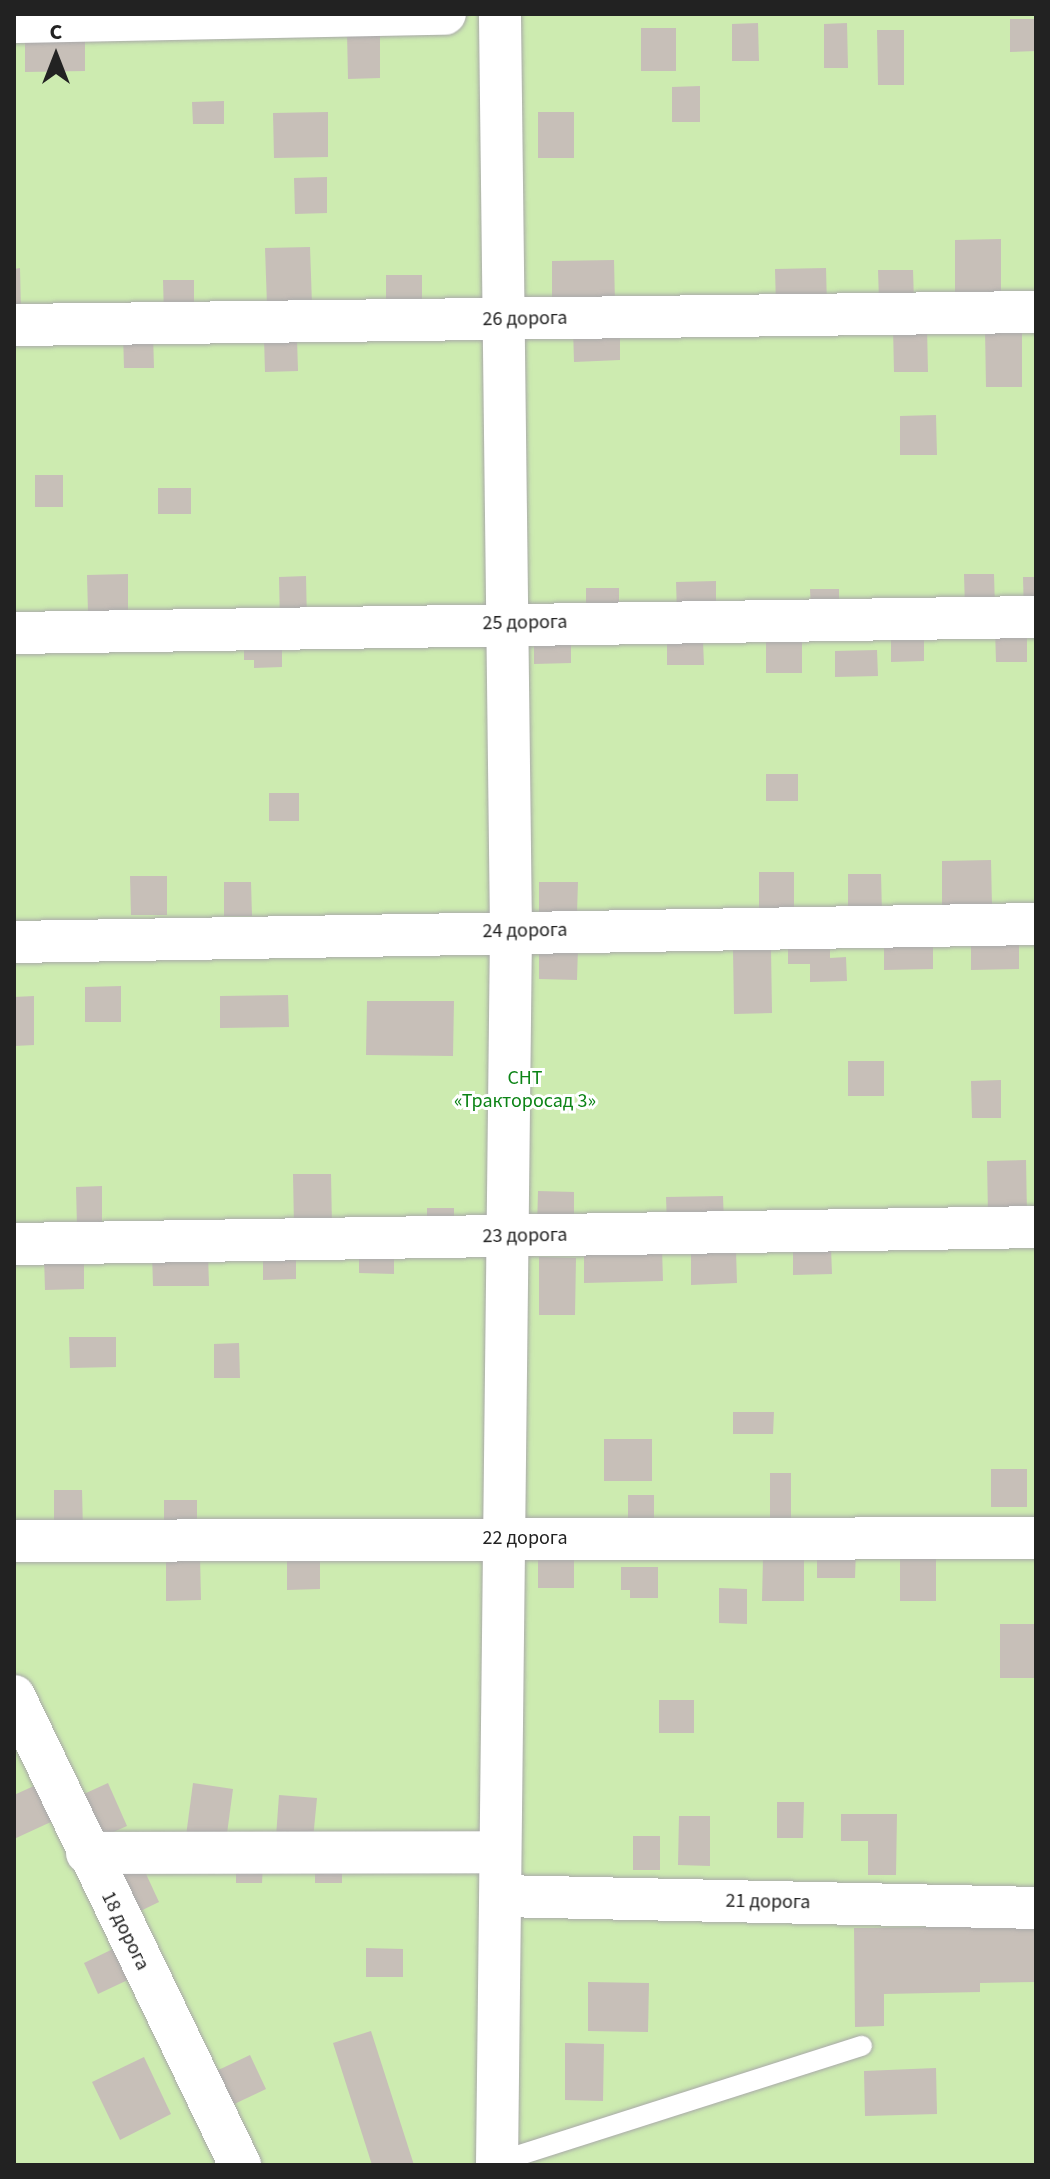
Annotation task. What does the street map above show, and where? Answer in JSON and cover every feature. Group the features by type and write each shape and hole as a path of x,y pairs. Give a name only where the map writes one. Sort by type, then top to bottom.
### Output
{"street":[{"path":"14,22 445,14"},
{"path":"498,2164 511,931 503,623 500,14"},
{"name":"26 дорога","path":"14,325 1036,312"},
{"name":"25 дорога","path":"14,633 1036,617"},
{"name":"24 дорога","path":"14,942 1036,924"},
{"name":"23 дорога","path":"14,1244 1036,1227"},
{"name":"22 дорога","path":"14,1541 505,1537 1036,1538"},
{"name":"18 дорога","path":"14,1696 240,2165"},
{"path":"87,1853 500,1852"},
{"name":"21 дорога","path":"501,1896 1036,1908"}],"lane":[{"path":"498,2164 862,2046"}],"green space":[{"name":"СНТ «Тракторосад 3»","path":"14,14 1036,14 1036,2165 14,2165"}],"building":[{"path":"1010,19 1036,19 1036,51 1010,52"},
{"path":"758,23 759,61 732,61 732,24"},
{"path":"847,23 848,68 824,68 824,24"},
{"path":"641,28 676,28 676,71 641,71"},
{"path":"877,30 904,30 904,85 878,85"},
{"path":"347,32 380,32 380,78 348,79"},
{"path":"85,37 85,71 25,72 25,38"},
{"path":"700,86 700,122 672,122 672,87"},
{"path":"224,101 224,124 193,124 192,102"},
{"path":"328,112 328,157 274,158 273,113"},
{"path":"538,112 574,112 574,158 538,158"},
{"path":"327,177 327,213 295,214 294,178"},
{"path":"1001,239 1001,295 955,295 955,240"},
{"path":"310,247 312,304 267,305 265,248"},
{"path":"614,260 615,303 552,304 552,261"},
{"path":"20,268 21,313 14,313 14,269"},
{"path":"826,268 827,306 776,307 775,269"},
{"path":"878,270 913,270 914,301 879,302"},
{"path":"386,275 422,275 422,307 386,307"},
{"path":"163,280 194,280 194,317 164,317"},
{"path":"620,327 620,360 574,362 573,328"},
{"path":"927,327 928,372 894,372 893,328"},
{"path":"1022,328 1022,387 986,387 985,329"},
{"path":"123,333 153,333 154,368 124,368"},
{"path":"264,338 297,338 298,371 265,372"},
{"path":"936,415 937,455 900,455 900,416"},
{"path":"35,475 63,475 63,507 35,507"},
{"path":"158,488 191,488 191,514 158,514"},
{"path":"128,574 128,613 88,613 87,575"},
{"path":"964,574 994,574 995,608 965,609"},
{"path":"306,576 307,623 280,624 279,577"},
{"path":"1023,577 1036,577 1036,615 1024,616"},
{"path":"716,581 716,612 677,613 676,582"},
{"path":"586,588 619,588 619,613 586,613"},
{"path":"810,589 839,589 839,611 811,611"},
{"path":"1027,628 1027,662 996,662 995,629"},
{"path":"891,630 924,630 924,661 891,662"},
{"path":"534,633 571,633 571,663 534,664"},
{"path":"766,635 802,635 802,673 766,673"},
{"path":"667,641 703,641 704,665 667,665"},
{"path":"244,643 282,643 282,667 254,668 254,660 244,660"},
{"path":"877,650 878,676 835,677 835,651"},
{"path":"766,774 798,774 798,801 766,801"},
{"path":"269,793 299,793 299,821 269,821"},
{"path":"991,860 992,906 942,907 942,861"},
{"path":"759,872 794,872 794,915 759,915"},
{"path":"848,874 881,874 882,913 848,913"},
{"path":"130,876 167,876 167,915 131,915"},
{"path":"224,882 251,882 252,916 224,916"},
{"path":"539,882 578,882 577,913 539,913"},
{"path":"830,939 830,958 846,957 847,981 810,982 810,964 788,964 788,940"},
{"path":"933,941 933,969 884,970 884,942"},
{"path":"971,943 1019,943 1019,969 971,970"},
{"path":"539,946 578,947 577,980 539,979"},
{"path":"771,948 772,1013 734,1014 733,949"},
{"path":"121,986 121,1022 85,1022 85,987"},
{"path":"288,995 289,1027 220,1028 220,996"},
{"path":"34,996 34,1045 14,1046 14,997"},
{"path":"367,1001 454,1001 453,1056 366,1055"},
{"path":"848,1061 884,1061 884,1096 848,1096"},
{"path":"1001,1080 1001,1118 972,1118 971,1081"},
{"path":"1026,1160 1027,1214 988,1215 987,1161"},
{"path":"293,1174 331,1174 332,1226 294,1227"},
{"path":"102,1186 102,1226 77,1227 76,1187"},
{"path":"538,1191 574,1192 574,1228 537,1228"},
{"path":"723,1196 724,1224 667,1225 666,1197"},
{"path":"427,1208 454,1208 454,1228 427,1229"},
{"path":"793,1247 831,1247 832,1274 793,1275"},
{"path":"296,1248 296,1279 263,1280 263,1249"},
{"path":"662,1249 663,1281 584,1283 584,1251"},
{"path":"359,1251 394,1251 394,1274 359,1273"},
{"path":"691,1251 736,1251 737,1283 691,1285"},
{"path":"208,1252 209,1286 153,1286 152,1254"},
{"path":"84,1256 84,1289 45,1290 44,1257"},
{"path":"539,1257 576,1258 575,1315 539,1315"},
{"path":"69,1337 116,1337 116,1367 70,1368"},
{"path":"239,1343 240,1378 214,1378 214,1344"},
{"path":"733,1412 774,1412 773,1434 733,1434"},
{"path":"604,1439 652,1439 652,1481 604,1481"},
{"path":"991,1469 1027,1469 1027,1507 991,1507"},
{"path":"770,1473 791,1473 791,1527 770,1527"},
{"path":"54,1490 82,1490 83,1530 54,1530"},
{"path":"628,1495 654,1495 654,1529 628,1529"},
{"path":"164,1500 197,1500 197,1525 164,1525"},
{"path":"817,1549 856,1549 855,1578 817,1578"},
{"path":"320,1554 320,1589 287,1590 287,1555"},
{"path":"166,1556 200,1556 201,1600 166,1601"},
{"path":"538,1556 574,1556 574,1588 538,1588"},
{"path":"763,1558 804,1558 804,1601 762,1601"},
{"path":"900,1558 936,1558 936,1601 900,1601"},
{"path":"621,1567 658,1567 658,1598 630,1598 630,1590 621,1590"},
{"path":"719,1588 747,1589 747,1624 719,1623"},
{"path":"1000,1624 1036,1624 1036,1678 1000,1678"},
{"path":"659,1700 694,1700 694,1733 659,1733"},
{"path":"108,1783 127,1826 93,1841 73,1799"},
{"path":"193,1783 233,1789 226,1841 186,1836"},
{"path":"36,1785 53,1821 14,1839 14,1795"},
{"path":"279,1795 317,1798 313,1839 276,1837"},
{"path":"777,1802 804,1802 803,1838 777,1838"},
{"path":"841,1814 897,1814 896,1875 868,1875 868,1841 841,1841"},
{"path":"679,1816 710,1816 710,1866 678,1865"},
{"path":"633,1836 660,1836 660,1870 633,1870"},
{"path":"236,1862 263,1863 262,1883 236,1883"},
{"path":"141,1863 159,1902 126,1918 108,1878"},
{"path":"315,1865 342,1865 342,1883 315,1883"},
{"path":"1036,1926 1036,1982 980,1983 980,1992 884,1994 884,2026 855,2027 854,1928"},
{"path":"117,1947 132,1978 98,1994 84,1963"},
{"path":"366,1948 403,1949 403,1977 366,1977"},
{"path":"588,1982 649,1983 648,2032 588,2031"},
{"path":"371,2031 414,2165 372,2165 333,2043"},
{"path":"565,2043 604,2044 603,2101 565,2100"},
{"path":"250,2055 266,2089 226,2108 210,2074"},
{"path":"144,2057 171,2114 120,2140 92,2082"},
{"path":"936,2068 937,2114 865,2116 864,2071"}]}
